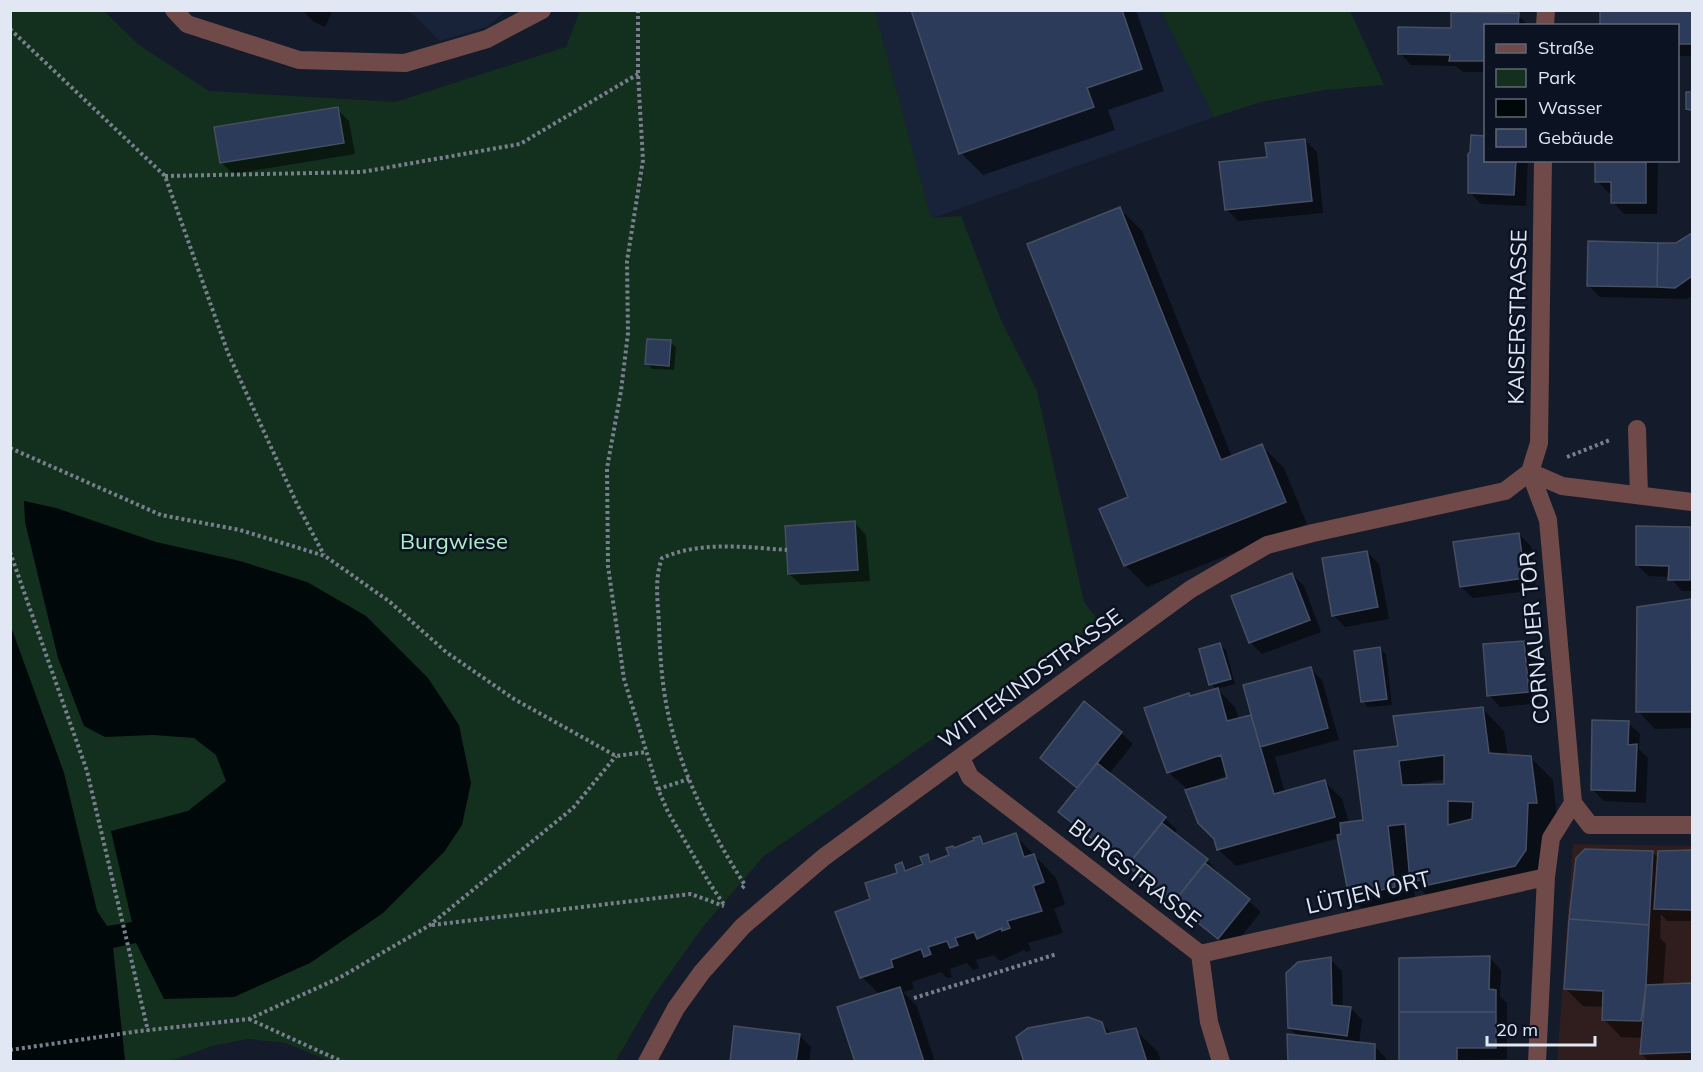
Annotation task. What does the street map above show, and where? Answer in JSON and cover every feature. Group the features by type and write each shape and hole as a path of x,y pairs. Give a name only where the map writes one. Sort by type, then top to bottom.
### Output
{"street":[{"path":"174,10 187,24 299,60 405,63 487,39 542,10"},
{"name":"KAISERSTRASSE","path":"1530,472 1539,443 1543,162"},
{"path":"1637,429 1639,495"},
{"path":"1530,472 1562,486 1692,502"},
{"name":"WITTEKINDSTRASSE","path":"647,1062 676,1008 702,972 743,926 824,857 1191,589 1268,546 1313,533 1505,490 1530,472"},
{"name":"CORNAUER TOR","path":"1530,472 1548,520 1573,803"},
{"name":"BURGSTRASSE","path":"962,758 970,777 1200,954 1209,1022 1221,1062"},
{"path":"1537,1062 1546,877 1551,838 1573,803 1590,825 1692,825"},
{"name":"LÜTJEN ORT","path":"1200,954 1546,877"}],"path":[{"path":"638,10 638,74 643,160 627,261 628,333 623,380 608,468 608,566 624,679 658,789 692,853 725,906"},
{"path":"10,29 165,176 228,352 297,504 325,556"},
{"path":"165,176 362,172 520,144 638,74"},
{"path":"1530,472 1637,429"},
{"path":"10,448 161,515 240,530 325,556 390,602 446,652 514,699 616,756 646,752"},
{"path":"738,892 745,885 731,864 689,779 672,732 660,664 656,574 662,558 677,551 736,547 787,550"},
{"path":"10,552 87,771 148,1031"},
{"path":"10,1050 140,1031 249,1019 339,978 430,926 573,807 616,756"},
{"path":"658,789 689,779"},
{"path":"430,926 691,894 725,906"},
{"path":"725,906 731,899"},
{"path":"914,998 1057,954"},
{"path":"249,1019 343,1062"}],"shaded area":[{"path":"409,11 506,11 487,27 440,41"},
{"path":"875,11 1161,11 1214,117 931,219"},
{"path":"1573,844 1692,846 1692,1061 1557,1062"}],"green space":[{"name":"Burgwiese","path":"11,10 104,11 139,45 209,91 395,102 566,47 580,11 875,11 931,218 961,216 1001,320 1037,391 1084,602 1100,623 764,856 702,928 653,997 615,1062 329,1061 286,1043 248,1039 212,1046 170,1061 125,1061 113,948 107,926 97,911 64,773 11,627"},
{"path":"1161,11 1350,11 1384,85 1325,90 1261,102 1214,117"}],"water":[{"path":"24,501 56,508 156,542 240,561 307,582 366,616 428,678 459,725 471,783 462,825 444,852 383,913 310,963 234,997 164,999 136,943 113,948 125,1061 11,1061 11,627 64,773 97,911 107,926 132,922 111,831 188,811 226,781 216,755 194,738 153,735 105,737 84,726 58,658 25,522"}],"building":[{"path":"911,10 1122,10 1142,69 1087,88 1094,107 959,154"},
{"path":"1600,10 1692,10 1692,44 1679,44 1679,24 1600,24"},
{"path":"1451,12 1519,13 1518,24 1484,24 1484,61 1449,61 1450,55 1398,54 1398,27 1451,28"},
{"path":"1686,92 1692,92 1692,110 1686,109"},
{"path":"338,107 344,143 220,163 214,127"},
{"path":"1471,135 1484,136 1484,162 1516,162 1514,195 1468,193 1468,154"},
{"path":"1305,139 1312,201 1225,210 1219,162 1267,157 1265,143"},
{"path":"1595,162 1646,162 1646,203 1611,203 1611,182 1595,182"},
{"path":"1120,207 1221,460 1262,444 1286,502 1124,566 1099,509 1128,497 1027,244"},
{"path":"1692,233 1692,276 1675,288 1657,287 1658,243 1676,243"},
{"path":"1588,241 1658,243 1657,287 1587,286"},
{"path":"647,339 671,340 669,366 645,364"},
{"path":"855,521 858,570 788,574 785,526"},
{"path":"1636,526 1690,527 1690,580 1668,580 1669,566 1636,565"},
{"path":"1519,533 1525,578 1460,587 1453,542"},
{"path":"1367,551 1378,607 1332,616 1322,558"},
{"path":"1292,573 1310,620 1249,643 1231,596"},
{"path":"1691,599 1692,712 1636,712 1637,607"},
{"path":"1524,641 1529,692 1487,696 1483,644"},
{"path":"1220,643 1231,679 1209,685 1199,649"},
{"path":"1380,647 1387,699 1361,702 1354,651"},
{"path":"1311,667 1328,728 1260,747 1243,685"},
{"path":"1218,688 1227,721 1251,715 1274,794 1325,780 1335,817 1217,850 1214,839 1198,823 1185,790 1227,778 1221,755 1167,773 1144,708 1189,693 1190,696"},
{"path":"1084,701 1122,732 1077,788 1040,758"},
{"path":"1483,707 1489,753 1531,756 1537,803 1528,803 1526,850 1515,866 1428,885 1427,880 1410,881 1405,824 1388,826 1395,887 1349,897 1337,835 1341,834 1340,823 1363,820 1354,751 1398,746 1393,716","holes":["1444,755 1444,784 1402,785 1399,761","1448,801 1473,802 1472,819 1448,825"]},
{"path":"1592,720 1629,721 1628,745 1637,744 1635,791 1591,790"},
{"path":"1097,763 1166,817 1127,866 1058,812"},
{"path":"1162,823 1208,859 1173,903 1127,866"},
{"path":"1016,833 1024,857 1034,854 1044,882 1033,886 1042,911 1007,921 1010,928 1002,931 1002,928 977,939 974,932 955,938 958,945 950,948 947,941 928,947 931,954 924,957 921,949 891,960 893,967 860,978 835,912 870,899 865,883 897,873 895,865 902,862 905,871 923,864 920,857 928,854 930,862 949,855 946,848 953,846 954,848 974,840 973,838 980,836 983,844"},
{"path":"1585,849 1653,851 1649,925 1569,919 1576,858"},
{"path":"1692,850 1692,910 1654,909 1658,851"},
{"path":"1205,863 1250,899 1218,939 1173,903"},
{"path":"1569,919 1649,925 1646,985 1641,1021 1602,1020 1603,991 1564,989"},
{"path":"1490,956 1489,989 1496,990 1496,1012 1399,1012 1399,958"},
{"path":"1331,957 1332,1005 1351,1007 1347,1036 1288,1028 1286,973 1298,962"},
{"path":"1692,983 1692,1052 1640,1054 1646,985"},
{"path":"900,987 924,1062 855,1062 837,1007"},
{"path":"1399,1012 1496,1012 1496,1048 1457,1048 1457,1062 1399,1062"},
{"path":"1088,1017 1102,1022 1106,1034 1136,1028 1147,1062 1024,1062 1016,1037 1028,1028"},
{"path":"734,1026 800,1034 796,1062 730,1062"},
{"path":"1287,1034 1375,1044 1375,1062 1288,1062"}]}
